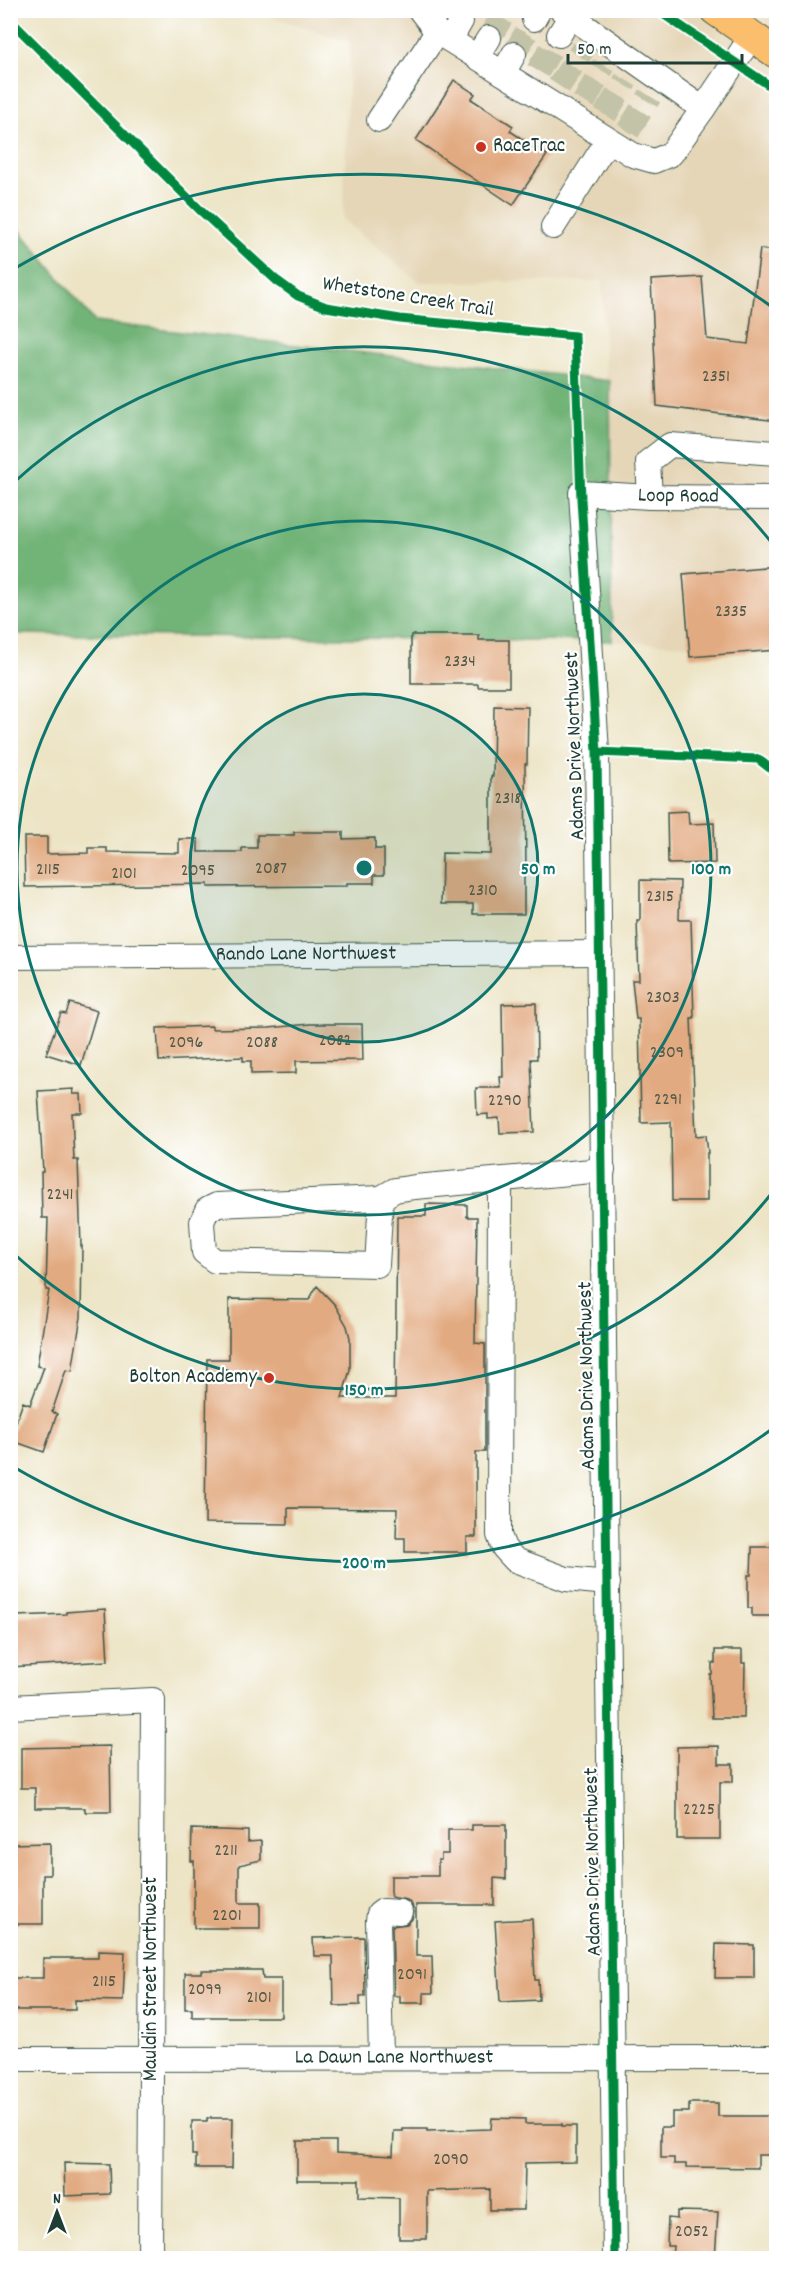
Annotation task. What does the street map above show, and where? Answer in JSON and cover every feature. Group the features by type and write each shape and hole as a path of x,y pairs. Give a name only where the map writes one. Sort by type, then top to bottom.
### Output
{"main road":[{"path":"716,10 777,52"}],"street":[{"path":"420,10 449,31 483,47 579,110 611,133 633,155 654,161 671,154 752,36"},
{"path":"564,21 609,57 655,89 703,109"},
{"path":"379,120 449,31"},
{"path":"553,227 611,133"},
{"path":"650,496 648,462 670,445 777,453"},
{"name":"Loop Road","path":"581,496 777,498"},
{"name":"Adams Drive Northwest","path":"581,496 597,752 615,2259"},
{"name":"Rando Lane Northwest","path":"10,957 600,953"},
{"path":"381,1198 377,1265 215,1261 204,1252 202,1222 207,1210 217,1205 381,1198 394,1190 603,1170"},
{"path":"500,1180 499,1535 504,1548 515,1560 566,1579 608,1583"},
{"name":"Mauldin Street Northwest","path":"10,1707 153,1700 150,2259"},
{"path":"381,2058 379,1914 383,1911 400,1912"},
{"name":"La Dawn Lane Northwest","path":"10,2059 777,2058"}],"shaded area":[{"path":"254,11 776,11 776,650 612,641 611,533 602,281 419,282 343,219 350,42"}],"green space":[{"path":"10,218 95,322 610,381 612,641 11,634"}],"building":[{"name":"RaceTrac","path":"454,80 475,94 471,99 513,126 510,131 547,155 513,205 416,140"},
{"path":"760,249 777,252 777,421 657,406 651,280 702,277 707,339 748,344"},
{"path":"777,566 777,650 690,657 683,574"},
{"path":"411,635 479,635 479,640 509,640 509,687 478,687 478,684 411,684"},
{"path":"494,706 528,707 527,764 525,764 524,914 473,914 473,904 441,904 442,853 491,854"},
{"path":"688,811 689,824 714,823 715,863 668,864 667,812"},
{"path":"294,832 343,832 343,839 375,838 375,849 384,849 384,875 374,875 374,883 347,883 347,886 208,887 208,884 25,887 24,837 47,837 47,854 88,853 88,848 107,848 107,852 179,853 179,839 198,839 198,852 242,852 242,848 257,848 257,835 294,835"},
{"path":"640,880 680,881 679,920 691,920 694,1018 691,1018 696,1136 706,1135 707,1201 672,1201 671,1122 641,1123 639,1019 636,1019 632,980 639,980 637,921 640,921"},
{"path":"70,1003 97,1011 81,1065 46,1054 61,1013 66,1014"},
{"path":"536,1003 537,1059 531,1059 534,1132 500,1133 499,1118 488,1119 488,1114 477,1115 476,1088 501,1088 500,1077 503,1077 502,1004"},
{"path":"310,1024 362,1024 363,1060 296,1061 296,1073 251,1074 251,1061 243,1061 243,1057 159,1061 157,1028 212,1026 212,1029 269,1028"},
{"path":"74,1089 73,1094 81,1094 82,1113 72,1113 74,1160 78,1160 82,1246 81,1317 72,1371 66,1370 52,1412 57,1414 44,1452 10,1440 23,1402 30,1405 44,1367 37,1366 49,1290 46,1290 48,1218 42,1218 41,1172 43,1172 38,1091"},
{"name":"Bolton Academy","path":"426,1204 467,1205 467,1217 477,1217 475,1343 485,1344 485,1452 476,1452 476,1537 467,1537 467,1552 405,1552 405,1538 396,1538 397,1509 288,1508 288,1524 205,1523 207,1359 229,1359 229,1299 309,1300 317,1286 335,1305 347,1326 350,1338 350,1370 342,1398 395,1398 397,1216 426,1216"},
{"path":"752,1547 777,1547 777,1616 752,1616 752,1608 748,1608 748,1575 751,1575"},
{"path":"105,1609 108,1661 10,1667 10,1631 18,1631 17,1616 66,1614 66,1612"},
{"path":"715,1650 742,1650 742,1663 745,1663 744,1718 712,1718 710,1674 712,1674 712,1663 715,1663"},
{"path":"110,1746 111,1812 85,1812 85,1808 35,1808 35,1788 21,1788 21,1748"},
{"path":"719,1746 719,1764 733,1764 733,1782 720,1782 720,1839 677,1839 677,1747"},
{"path":"472,1825 506,1825 506,1879 494,1878 494,1905 416,1905 416,1956 432,1956 433,1993 424,1993 424,2003 400,2003 400,1996 394,1996 392,1926 407,1924 414,1912 407,1900 391,1897 391,1876 438,1876 438,1860 441,1860 441,1854 448,1854 448,1830 472,1830"},
{"path":"192,1829 248,1831 248,1842 261,1841 261,1860 239,1865 239,1903 260,1903 260,1928 194,1928"},
{"path":"50,1843 50,1875 43,1875 43,1924 10,1924 10,1844"},
{"path":"532,1919 535,1980 538,1980 539,2000 500,2002 495,1921"},
{"path":"364,1937 365,1996 360,1996 360,2005 334,2006 333,1956 314,1956 313,1938"},
{"path":"716,1944 754,1945 754,1978 715,1978"},
{"path":"98,1951 125,1952 123,2001 75,2000 75,2010 10,2010 10,1978 43,1978 43,1958 98,1958"},
{"path":"201,1970 262,1970 263,1979 281,1979 281,2017 192,2017 192,2009 185,2009 185,1973 201,1973"},
{"path":"689,2103 718,2103 718,2116 776,2116 775,2155 758,2155 758,2168 686,2167 686,2164 674,2164 674,2158 661,2158 661,2127 672,2127 672,2112 689,2112"},
{"path":"207,2118 233,2118 232,2168 196,2168 196,2155 192,2155 192,2121 207,2121"},
{"path":"492,2118 525,2119 525,2124 576,2126 576,2162 525,2163 524,2210 490,2210 490,2189 427,2191 427,2239 399,2239 399,2198 359,2197 359,2180 297,2180 297,2141 336,2141 336,2153 393,2156 394,2131 403,2131 403,2129 427,2129 427,2131 491,2129"},
{"path":"64,2163 109,2164 110,2194 65,2196"},
{"path":"677,2211 718,2212 715,2259 672,2259 673,2246 667,2246 668,2218 677,2219"}],"tunnel":[{"path":"489,38 506,10"},
{"path":"514,54 534,19"},
{"path":"538,71 559,35"},
{"path":"559,86 583,49"},
{"path":"584,102 604,65"},
{"path":"605,115 626,80"},
{"path":"628,131 650,96"}],"cycle path":[{"path":"657,10 776,90"},
{"name":"Whetstone Creek Trail","path":"10,20 201,211 276,280 298,296 326,307 400,319 575,336 581,499 597,752 615,2258"},
{"path":"597,752 758,759 776,773"}],"place":[{"name":"RaceTrac","path":"481,147"},
{"name":"Bolton Academy","path":"269,1378"}]}
